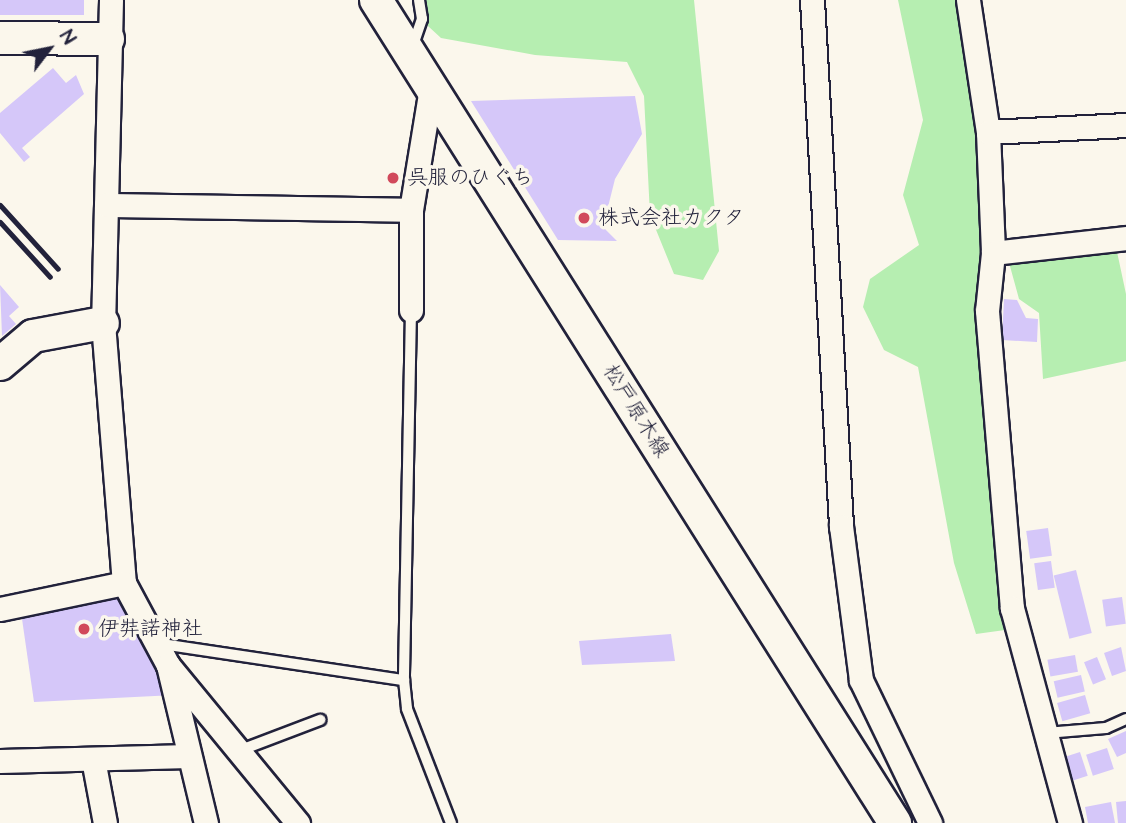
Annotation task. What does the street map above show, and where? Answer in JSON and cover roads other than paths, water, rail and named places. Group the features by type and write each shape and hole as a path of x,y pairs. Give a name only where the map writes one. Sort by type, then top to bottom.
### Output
{"main road":[{"name":"松戸原木線","path":"376,0 895,823"},
{"path":"0,38 108,39"},
{"path":"0,364 33,336 103,323"}],"street":[{"path":"111,0 103,323 124,583 153,642 168,664 298,823"},
{"path":"812,0 840,512 860,680 930,823"},
{"path":"968,0 988,132 993,253 987,312 1012,608 1070,823"},
{"path":"411,310 411,210 431,88"},
{"path":"988,132 1126,125"},
{"path":"106,205 411,210"},
{"path":"993,253 1126,238"},
{"path":"0,609 124,583"},
{"path":"168,664 206,823"},
{"path":"0,761 189,756"},
{"path":"93,759 105,823"}],"lane":[{"path":"410,54 422,19 419,0"},
{"path":"411,310 404,680 407,709 452,823"},
{"path":"153,642 404,680"},
{"path":"1045,733 1106,729 1126,719"},
{"path":"241,750 320,720"}],"railway":[{"path":"0,205 58,269"},
{"path":"0,222 50,277"}],"place":[{"name":"呉服のひぐち","path":"393,178"},
{"name":"株式会社カクタ","path":"584,218"},
{"name":"伊弉諾神社","path":"84,629"}]}
